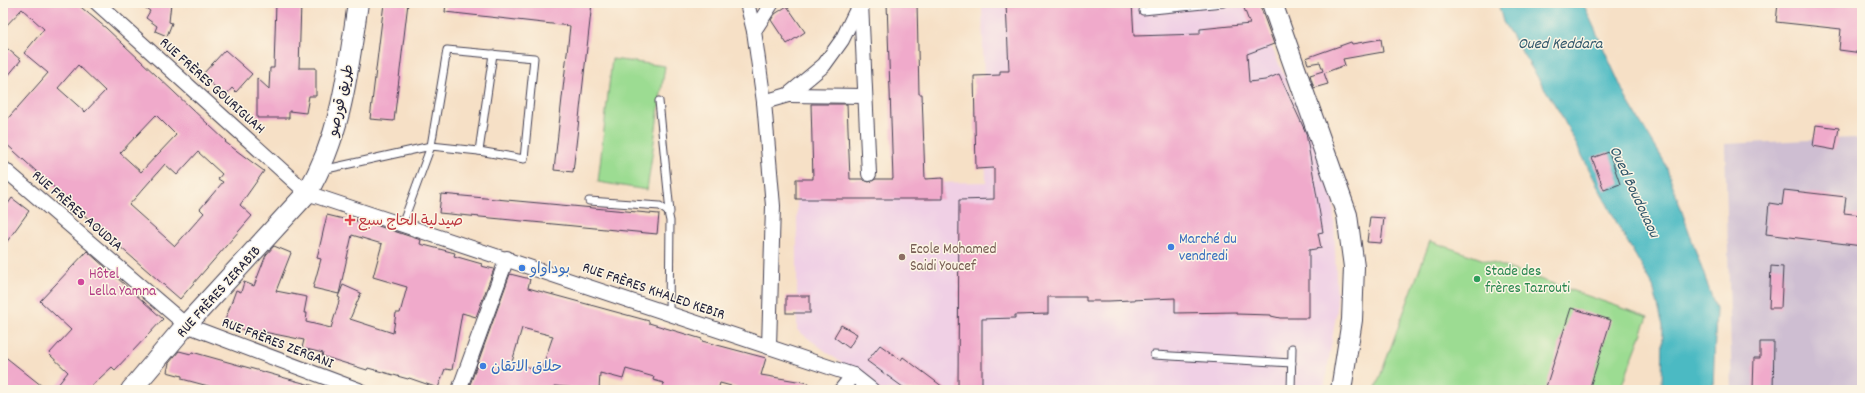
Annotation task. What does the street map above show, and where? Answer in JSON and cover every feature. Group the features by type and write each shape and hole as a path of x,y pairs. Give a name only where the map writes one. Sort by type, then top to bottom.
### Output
{"main road":[{"name":"طريق قورصو","path":"307,193 320,170 335,129 345,91 358,3"},
{"path":"1272,3 1348,215 1354,268 1352,320 1341,390"},
{"name":"RUE FRÈRES ZERABIB","path":"131,390 186,325 307,193"}],"street":[{"name":"RUE FRÈRES GOURIGUAH","path":"97,3 307,193"},
{"path":"746,3 754,31 764,102 773,206 769,347"},
{"path":"754,31 772,3"},
{"path":"788,95 824,65 842,40 860,3"},
{"path":"860,3 869,174"},
{"path":"764,102 788,95 865,96"},
{"name":"RUE FRÈRES AOUDIA","path":"3,168 186,325"},
{"name":"RUE FRÈRES KHALED KEBIR","path":"307,193 506,258 853,375 872,390"},
{"path":"459,390 506,258"},
{"name":"RUE FRÈRES ZERGANI","path":"186,325 359,390"},
{"path":"842,390 853,375"}],"lane":[{"path":"1143,10 1223,3"},
{"path":"320,170 431,146 479,151 524,159 534,58 447,50 431,146 402,225"},
{"path":"479,151 493,54"},
{"path":"658,101 670,212 668,212 670,221 669,313"},
{"path":"588,201 660,206 668,212"},
{"path":"1291,390 1292,348"},
{"path":"1154,356 1292,363"}],"shaded area":[{"name":"Marché du vendredi","path":"982,3 1252,3 1333,185 1337,309 1324,390 878,390 797,330 797,185 986,182"},
{"path":"1854,138 1862,140 1862,390 1732,390 1725,144"}],"green space":[{"path":"612,59 665,66 647,190 598,182"},
{"name":"Stade des frères Tazrouti","path":"1430,241 1648,317 1620,390 1375,390"}],"water":[{"name":"Oued Keddara","path":"1498,3 1583,3 1626,98 1665,163 1716,309 1713,390 1662,390 1663,326 1653,286 1620,229 1560,113 1503,22"}],"building":[{"path":"3,3 76,3 106,28 226,141 225,142 264,171 240,205 252,216 180,299 104,233 3,141 3,124 48,73 24,53 44,29 22,9 3,29","holes":["78,65 105,91 85,112 58,88","156,115 176,135 141,172 120,153","198,152 222,174 218,179 223,182 200,209 204,213 175,246 129,205 165,164 177,175"]},
{"path":"138,3 171,3 169,22 172,23 167,36 155,31 157,26 146,18 150,11"},
{"path":"276,3 301,3 299,68 316,68 316,96 309,96 306,113 289,111 289,118 257,118 257,78 269,89 270,68 274,68"},
{"path":"384,3 408,3 394,121 370,119"},
{"path":"446,3 592,3 573,172 554,170 570,26 445,12"},
{"path":"887,3 917,3 919,94 922,94 925,179 943,178 943,199 796,199 796,179 813,179 811,104 847,104 850,179 862,179 869,182 876,179 893,179"},
{"name":"Marché du vendredi","path":"1006,3 1026,3 1026,5 1060,3 1132,3 1134,36 1200,34 1200,29 1250,24 1242,3 1259,3 1274,44 1247,54 1249,82 1265,80 1279,74 1306,133 1323,232 1318,233 1321,248 1309,250 1309,318 1280,318 1271,315 1236,314 1236,312 1175,313 1175,298 1086,301 1086,297 1048,297 1048,314 1015,315 1015,318 982,319 982,390 958,390 959,200 994,199 994,168 976,169 974,76 1000,75 1000,71 1009,71"},
{"path":"1778,3 1862,3 1862,53 1839,50 1841,29 1776,22"},
{"path":"787,6 805,32 787,44 771,20 775,14"},
{"path":"1381,39 1383,52 1343,59 1345,65 1324,73 1328,84 1314,88 1310,75 1323,71 1320,62 1308,64 1306,58 1351,42 1352,44"},
{"path":"3,45 21,60 3,82"},
{"path":"225,50 252,74 236,92 232,88 225,96 202,75"},
{"path":"1816,125 1839,128 1835,150 1813,146"},
{"path":"1609,152 1620,184 1604,190 1592,158"},
{"path":"1784,190 1846,197 1844,213 1862,215 1862,246 1766,234 1769,203 1782,205"},
{"path":"441,194 659,214 657,234 439,213"},
{"path":"12,198 29,211 3,247 3,211"},
{"path":"327,215 356,222 357,219 421,240 420,244 455,253 454,256 494,269 476,317 462,313 452,370 445,369 438,388 409,378 408,379 368,368 367,370 322,356 323,353 302,348 304,340 259,331 258,335 224,323 236,290 241,292 244,282 254,286 266,255 274,246 291,253 276,291 307,297 304,313 307,313 306,322 331,328 340,298 338,297 343,285 361,293 350,319 393,333 396,313 400,313 407,287 373,277 382,244 352,235 339,294 313,288 321,259 317,258"},
{"path":"1370,217 1384,218 1381,243 1367,242"},
{"path":"87,251 163,319 115,370 112,367 87,390 54,390 68,372 49,354 71,330 40,301"},
{"path":"1771,266 1783,267 1781,308 1769,308"},
{"path":"510,274 530,279 528,288 649,321 649,323 702,339 702,341 766,358 761,375 809,383 809,390 746,390 720,383 718,390 662,390 664,383 653,380 654,377 626,369 623,379 600,373 599,390 554,386 553,390 468,390","holes":["522,328 553,336 541,371 512,362"]},
{"path":"786,296 810,296 810,313 786,313"},
{"path":"1571,308 1611,320 1589,390 1545,390"},
{"path":"841,325 857,334 849,348 834,337"},
{"path":"1760,342 1774,342 1773,390 1753,389 1754,358 1760,358"},
{"path":"880,345 901,360 903,357 947,390 907,390 867,361"},
{"path":"179,351 191,354 192,352 314,386 313,390 223,390 182,379 182,376 167,372 169,363"},
{"path":"3,355 47,390 3,390"}],"place":[{"name":"صيدلية الحاج سبع","path":"350,220"},
{"name":"Marché du vendredi","path":"1171,247"},
{"name":"Ecole Mohamed Saidi Youcef","path":"902,257"},
{"name":"بوداواو","path":"522,268"},
{"name":"Stade des frères Tazrouti","path":"1477,279"},
{"name":"Hôtel Lella Yamna","path":"81,282"},
{"name":"حلاق الاتقان","path":"483,366"}],"water label":[{"name":"Oued Boudouaou","path":"1636,191"}]}
